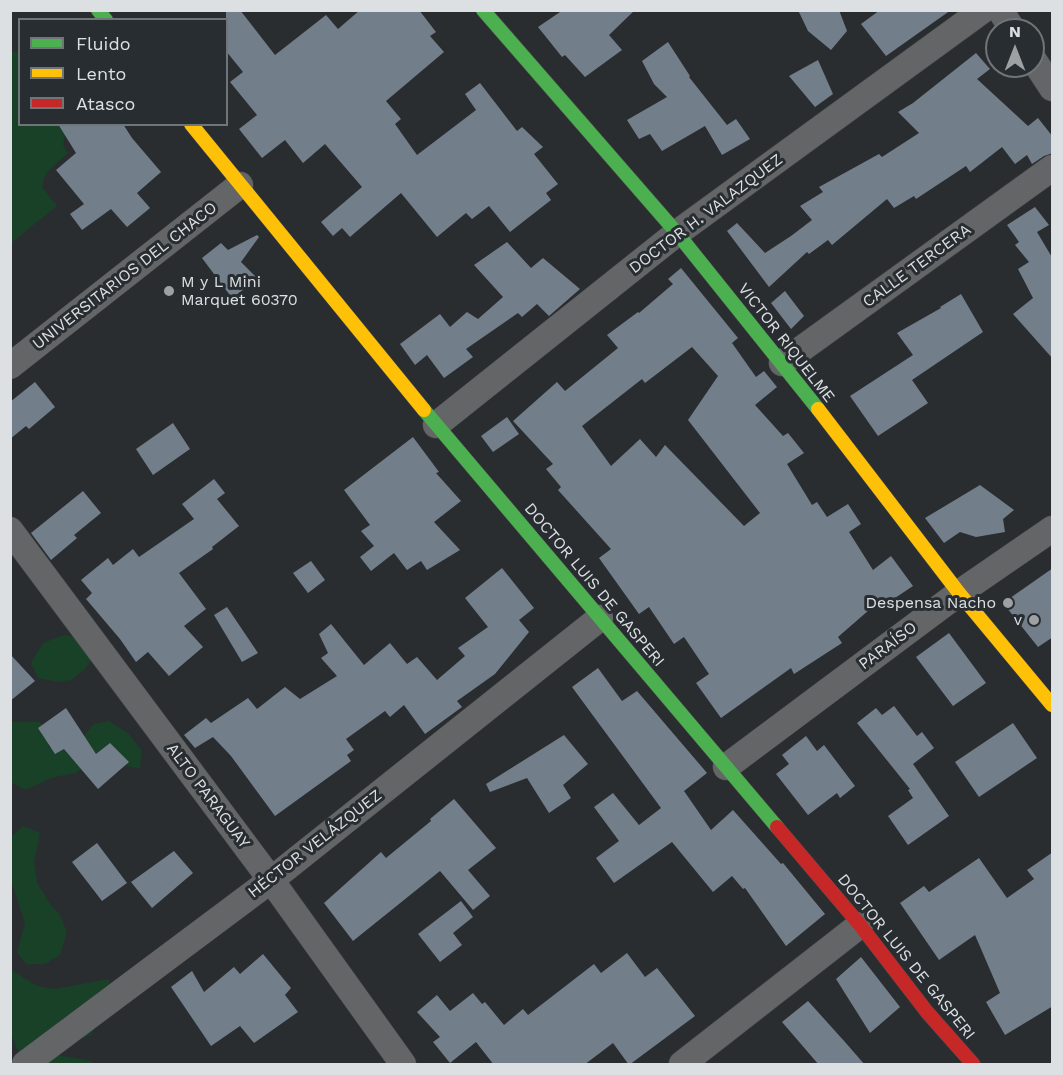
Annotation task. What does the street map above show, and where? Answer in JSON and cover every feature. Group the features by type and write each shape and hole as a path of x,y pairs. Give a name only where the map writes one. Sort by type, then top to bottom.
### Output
{"street":[{"name":"VICTOR RIQUELME","path":"483,10 677,234 782,363 959,593 1053,705"},
{"name":"DOCTOR H. VALAZQUEZ","path":"436,425 677,234 983,10"},
{"name":"DOCTOR LUIS DE GASPERI","path":"193,126 436,425 726,766 973,1065"},
{"name":"CALLE TERCERA","path":"782,363 1053,168"},
{"name":"UNIVERSITARIOS DEL CHACO","path":"10,366 240,185"},
{"name":"PARAÍSO","path":"726,766 959,593 1053,529"},
{"name":"ALTO PARAGUAY","path":"10,530 271,880 403,1065"},
{"name":"HÉCTOR VELÁZQUEZ","path":"25,1065 271,880 600,618"},
{"path":"682,1065 860,926"}],"green space":[{"path":"10,50 18,53 18,126 67,126 63,145 68,153 49,170 42,187 57,206 11,243"},
{"path":"64,635 86,638 94,655 85,669 71,680 58,682 38,678 31,663 43,643"},
{"path":"109,721 129,734 142,751 140,769 123,765 117,751 102,749 76,773 54,777 25,790 11,782 11,722 39,722 50,731 48,747 62,750 84,736 94,724"},
{"path":"23,826 40,833 34,862 37,883 60,915 67,932 60,955 45,964 26,964 17,952 25,923 11,880 10,838"},
{"path":"10,969 37,986 54,989 109,979 111,1000 91,1035 56,1049 21,1058 11,1034"},
{"path":"51,1054 92,1061 91,1064 38,1064"}],"building":[{"path":"226,10 240,10 275,55 326,15 338,29 360,10 419,10 436,32 430,36 444,52 386,101 401,119 395,124 417,155 476,110 465,94 480,83 517,131 522,127 543,147 534,154 558,184 546,193 551,200 510,232 489,206 472,219 466,213 437,237 401,193 350,237 342,228 333,236 321,222 362,187 325,144 303,163 285,140 262,158 239,129 257,115 230,82 243,72 228,53 228,18 226,18"},
{"path":"563,10 635,10 609,35 622,50 585,77 565,55 562,57 538,27"},
{"path":"798,10 839,10 847,31 831,50 808,31"},
{"path":"880,10 951,10 886,56 861,24"},
{"path":"668,42 689,77 727,125 736,119 750,139 722,155 705,126 662,151 650,134 639,139 627,120 667,97 654,84 642,61"},
{"path":"976,53 985,63 985,73 977,79 1028,126 1038,118 1053,137 1053,153 1032,164 1027,155 1015,164 1002,147 970,172 966,166 916,199 914,196 894,208 887,199 832,245 828,240 809,254 807,252 769,287 727,231 737,223 765,253 791,236 812,220 800,206 823,192 819,187 879,154 882,157 919,133 898,112 913,103"},
{"path":"818,60 833,94 815,107 789,76"},
{"path":"59,126 124,126 161,172 137,193 150,208 127,227 111,209 82,230 70,214 84,204 56,170 76,153"},
{"path":"1035,207 1049,225 1037,232 1053,259 1053,359 1013,314 1033,298 1018,269 1029,262 1015,245 1019,242 1007,225"},
{"path":"257,235 259,237 241,262 258,279 232,298 202,258 221,243 228,250"},
{"path":"507,242 531,268 543,258 580,289 549,316 537,304 522,317 518,313 466,349 473,357 444,378 427,355 415,365 400,344 440,314 450,327 467,312 478,319 503,297 474,265"},
{"path":"681,268 738,338 732,343 756,377 764,371 777,387 755,405 783,436 788,433 804,453 787,464 812,505 817,502 827,517 848,504 861,524 849,532 873,570 891,556 913,586 889,602 886,598 869,610 838,637 842,643 794,674 791,668 721,718 696,683 709,674 684,637 674,644 649,607 639,614 599,558 611,549 558,490 561,487 546,469 553,464 513,421 557,382 565,391 618,348 607,335 639,313 673,284 668,279","holes":["692,347 718,376 688,420 760,513 744,526 665,445 656,457 640,439 611,466 582,426 642,379 645,383"]},
{"path":"785,291 804,316 791,329 771,303"},
{"path":"961,294 983,332 912,380 928,403 878,436 850,396 913,355 897,333"},
{"path":"35,382 55,407 29,429 26,426 10,439 10,402"},
{"path":"507,417 519,434 493,452 481,436"},
{"path":"173,423 190,449 153,475 136,449"},
{"path":"413,437 439,472 436,473 461,501 434,522 460,550 427,570 421,561 407,570 394,553 371,571 360,557 374,546 361,531 370,525 344,490"},
{"path":"214,479 225,493 217,499 239,526 212,547 213,549 179,573 206,609 184,626 203,647 169,676 148,652 136,662 86,599 92,593 81,580 108,558 113,565 133,549 139,557 194,519 182,504"},
{"path":"980,485 1014,510 1003,519 1005,532 976,537 960,532 944,543 925,518"},
{"path":"83,491 101,513 74,535 77,538 51,560 31,533"},
{"path":"311,561 325,580 308,593 293,573"},
{"path":"502,568 534,608 519,620 529,632 495,674 457,701 462,707 425,734 404,705 390,717 385,711 346,739 354,750 347,755 351,761 275,816 231,756 213,737 195,748 184,735 206,718 211,723 248,698 257,709 285,687 300,699 337,676 321,658 328,653 319,634 331,624 364,665 390,643 407,664 417,657 437,680 465,656 458,648 488,627 465,598"},
{"name":"v","path":"1053,568 1053,637 1038,647 1003,603"},
{"path":"227,607 258,653 242,662 214,615"},
{"path":"949,633 986,683 953,706 916,657"},
{"path":"10,654 35,681 10,701"},
{"path":"598,668 622,701 637,691 707,773 684,791 711,830 733,810 781,864 783,863 825,914 786,946 745,888 743,889 732,876 713,892 672,842 614,883 596,858 619,841 594,807 613,793 639,825 661,808 572,687"},
{"path":"894,706 917,736 922,732 934,748 913,764 949,816 908,845 888,816 913,798 908,790 910,789 857,723 876,708 882,715"},
{"path":"66,708 96,754 110,743 129,762 98,789 64,749 55,754 38,728"},
{"path":"1013,723 1037,758 979,797 955,762"},
{"path":"564,735 588,764 563,785 571,798 549,813 527,778 490,792 486,784"},
{"path":"806,736 817,751 824,745 855,786 840,798 837,793 808,815 776,774 789,764 782,755"},
{"path":"454,799 496,848 468,870 490,896 473,910 440,871 353,941 324,903 381,852 386,858"},
{"path":"97,843 127,883 102,901 72,862"},
{"path":"174,851 193,873 152,908 131,882"},
{"path":"1053,852 1053,1006 1005,1035 986,1002 1000,993 975,935 939,960 900,903 924,886 929,892 979,858 1007,898 1034,879 1027,870"},
{"path":"461,901 473,917 453,933 462,945 440,962 418,934"},
{"path":"627,953 645,977 657,968 695,1016 629,1065 613,1043 584,1065 494,1065 476,1042 450,1063 433,1042 440,1037 417,1012 437,995 450,1011 473,993 482,1004 485,1002 504,1025 523,1009 528,1015 594,964 601,973"},
{"path":"263,954 291,988 285,995 298,1012 254,1043 240,1026 211,1046 171,987 192,971 204,992 234,967 240,974"},
{"path":"861,957 900,1007 870,1033 836,979"},
{"path":"808,1001 865,1065 819,1065 782,1022"}],"traffic: fast":[{"path":"98,10 104,18"},
{"path":"483,10 677,233 818,409"},
{"path":"424,410 777,827"}],"traffic: slow":[{"path":"193,126 424,410"},
{"path":"818,409 959,593 1052,705"}],"traffic: jam":[{"path":"777,827 860,925 927,1012 973,1064"}],"place":[{"name":"M y L Mini Marquet 60370","path":"169,291"},
{"name":"Despensa Nacho","path":"1008,603"},
{"name":"v","path":"1034,620"}]}
